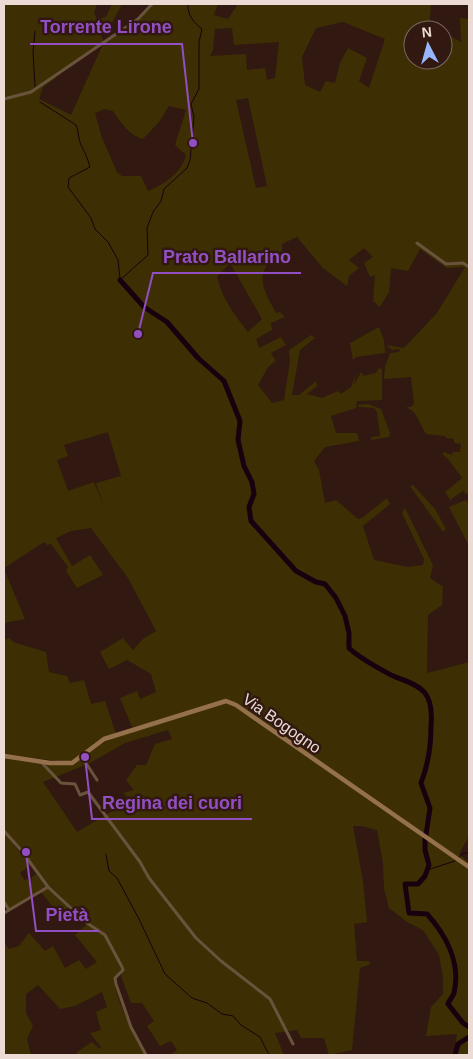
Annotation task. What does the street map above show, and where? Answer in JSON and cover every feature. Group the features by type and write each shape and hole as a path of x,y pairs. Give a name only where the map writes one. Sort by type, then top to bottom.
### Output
{"main road":[{"name":"Via Bogogno","path":"4,756 63,764 72,763 110,737 226,701 236,705 469,867"}],"street":[{"path":"4,99 31,92 138,19 152,4"},
{"path":"417,242 446,264 463,263 469,267"},
{"path":"82,757 97,780"},
{"path":"41,761 61,783 76,784 80,796 88,792 196,938 221,961 270,999 293,1044"},
{"path":"4,831 21,850 48,887 87,923 105,935 122,967 116,978 116,984 131,1027 146,1055"},
{"path":"4,913 48,887"},
{"path":"4,902 9,910"}],"shaded area":[{"path":"4,4 97,4 94,13 97,19 106,17 112,4 122,4 110,27 102,32 101,36 104,41 54,75 56,78 43,87 39,99 71,115 103,44 138,20 153,4 218,4 214,15 228,19 238,4 431,4 430,20 403,20 403,70 453,70 453,38 461,42 460,18 469,19 469,493 465,494 464,490 450,500 445,492 462,478 443,455 443,452 452,455 453,452 460,452 461,444 454,443 454,439 446,438 445,436 426,434 414,412 406,407 411,407 414,404 411,377 384,379 385,367 390,353 399,352 400,349 392,350 386,345 404,348 437,313 465,267 447,268 420,249 408,271 391,268 389,292 380,307 373,301 375,275 370,277 364,263 373,257 364,248 349,260 359,268 349,276 347,286 323,268 297,237 282,244 282,251 273,259 263,273 264,287 276,313 280,312 285,317 271,323 272,330 256,339 259,348 281,337 286,345 271,353 276,361 268,367 258,385 272,403 284,400 290,361 289,350 311,335 315,338 300,350 292,395 299,395 316,381 317,386 307,394 322,398 338,391 341,394 351,387 356,374 354,385 361,372 364,376 376,373 379,368 382,369 382,400 357,401 356,408 331,416 336,433 357,433 359,441 325,447 314,461 319,470 325,503 336,500 358,519 362,518 387,498 390,504 363,526 374,560 408,567 423,565 424,559 402,513 405,508 433,565 430,578 443,587 442,605 428,615 427,673 469,662 469,836 459,854 468,862 469,871 469,1055 452,1055 457,1034 426,1036 431,1007 443,994 443,977 439,955 423,930 407,922 389,908 384,889 383,863 377,830 353,826 363,881 367,922 354,924 357,961 368,961 371,964 360,968 352,1050 329,1055 324,1038 301,1038 297,1030 275,1033 284,1055 171,1055 177,1050 171,1041 160,1046 147,1026 154,1021 142,1003 131,1003 121,976 123,967 115,953 121,970 115,977 117,993 125,1016 145,1055 77,1055 77,1052 92,1042 100,1049 101,1047 90,1033 101,1030 96,1012 107,1007 102,992 75,1006 60,1009 38,985 26,994 26,1013 33,1026 27,1039 31,1055 4,1055 4,942 9,949 19,946 29,933 45,951 53,946 65,968 79,960 86,969 97,962 75,935 88,923 48,886 22,850 4,831 4,757 49,764 72,764 103,742 179,716 132,727 120,698 137,691 140,699 156,692 151,674 127,660 109,669 100,652 123,638 133,650 144,638 156,631 128,578 91,528 71,531 56,538 72,566 90,555 103,575 77,588 66,571 68,567 51,544 47,545 44,542 4,568","holes":["343,22 385,39 369,88 359,81 367,58 348,48 340,63 335,83 326,81 320,92 305,85 302,57 316,28","232,28 234,45 279,42 275,78 267,80 265,68 247,70 246,54 210,56 213,50 215,29","248,98 267,186 256,188 236,100","169,106 186,110 175,145 186,155 181,167 172,177 148,191 141,176 122,176 117,172 102,138 95,113 105,109 113,111 129,132 143,139 159,122","230,263 262,319 248,332 229,306 217,276","108,432 121,476 96,483 103,505 94,482 68,491 57,460 68,456 64,445","168,730 172,739 155,744 146,765 137,765 126,780 134,790 123,793 131,800 77,832 43,782 90,763 125,743"]},
{"path":"379,327 384,340 385,353 356,357 353,360 350,343"},
{"path":"368,404 381,409 390,433 389,437 371,440 371,437 380,436 377,412 374,408 359,407 357,405"},
{"path":"413,485 435,509 446,529 443,532 410,486"},
{"path":"466,500 469,505 469,546 449,507"},
{"path":"4,569 25,619 4,623"},
{"path":"10,638 13,642 46,652 49,672 67,676 70,683 84,680 91,704 105,701 116,734 69,762 4,755 4,640"},
{"path":"4,832 30,865 20,873 24,880 27,879 30,884 32,877 36,874 46,887 8,910 4,903"},
{"path":"48,888 69,906 60,916 51,908 52,906 41,892"}],"waterway":[{"path":"120,280 148,255 147,228 153,212 161,201 164,189 187,168 190,160 194,117 191,104 199,89 199,42 202,29 192,18 188,4"},
{"path":"35,31 33,52 35,87"},
{"path":"40,102 76,125 80,142 90,167 69,178 68,187 91,218 95,229 108,242 118,260 120,278"},
{"path":"120,280 144,307 167,322 198,358 224,381 240,421 238,440 244,466 252,482 254,494 249,507 251,521 296,571 316,582 325,584 336,598 345,616 349,633 349,648 363,659 391,675 409,682 425,693 430,704 431,713 427,762 421,783 430,808 426,835"},
{"path":"425,837 425,850 429,865 425,876 418,884 405,884 409,913 427,914 446,940 454,960 456,982 454,993 448,1004 463,1023 469,1027"},
{"path":"459,857 464,853 469,853"},
{"path":"106,854 109,871 117,878 165,974 192,998 207,1003 222,1014 233,1016 241,1025 260,1037 269,1055"},
{"path":"427,870 455,861"},
{"path":"455,1055 458,1044 469,1037"}],"place":[{"name":"Torrente Lirone","path":"193,143"},
{"name":"Prato Ballarino","path":"138,334"},
{"name":"Regina dei cuori","path":"85,757"},
{"name":"Pietà","path":"26,852"}]}
